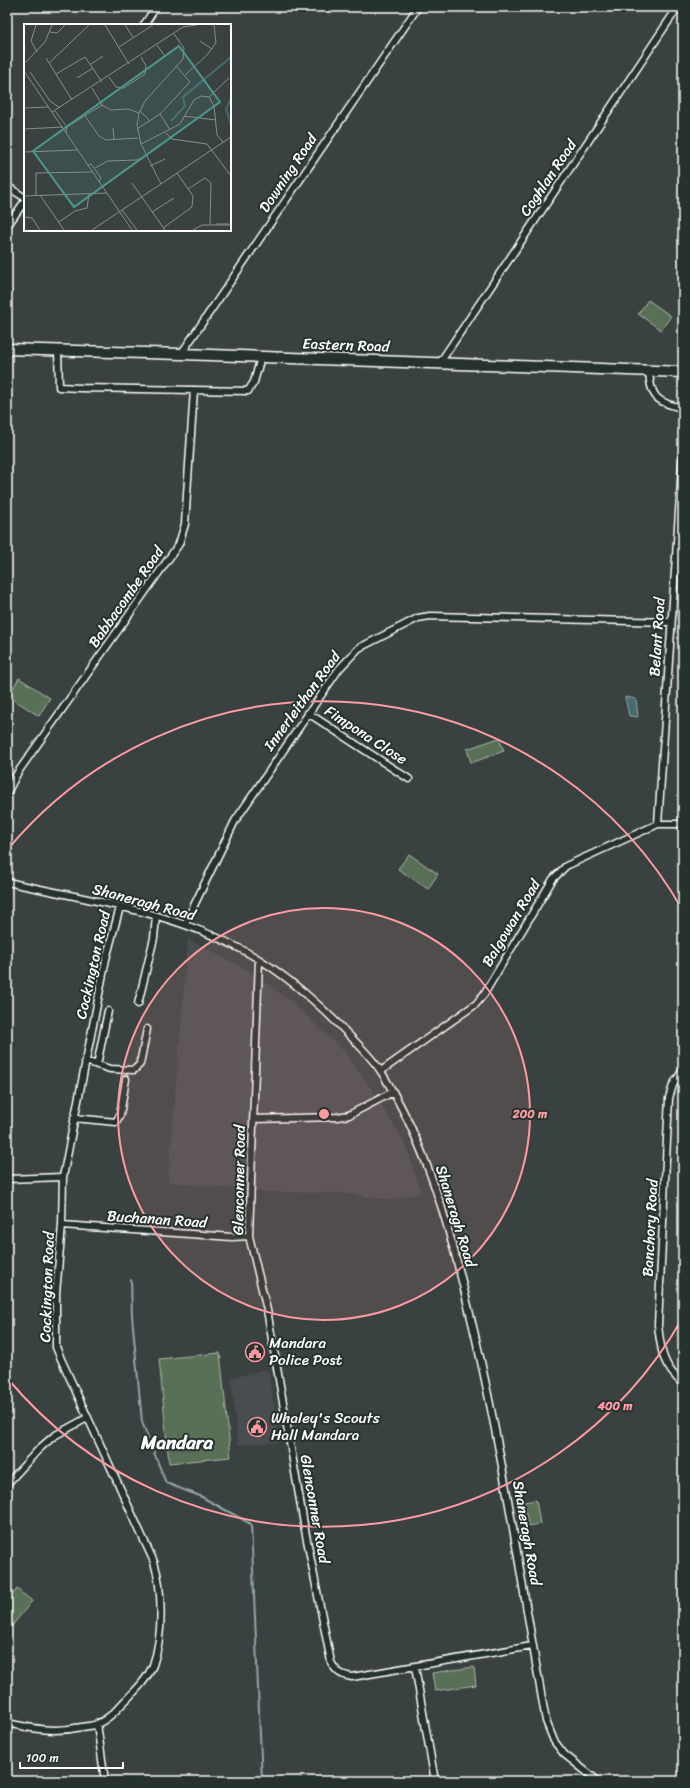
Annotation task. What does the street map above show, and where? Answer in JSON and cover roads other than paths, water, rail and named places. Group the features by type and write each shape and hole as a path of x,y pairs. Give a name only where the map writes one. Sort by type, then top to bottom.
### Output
{"main road":[{"name":"Eastern Road","path":"7,349 683,372"}],"street":[{"path":"145,24 156,7"},
{"name":"Downing Road","path":"181,354 418,7"},
{"name":"Coghlan Road","path":"439,364 678,7"},
{"path":"7,186 24,198"},
{"path":"7,226 24,200"},
{"path":"58,351 59,387 250,390 254,382 261,357"},
{"path":"649,370 650,386 657,398 670,406 683,408"},
{"name":"Babbacombe Road","path":"7,793 18,772 179,544 184,524 194,390"},
{"name":"Belant Road","path":"658,824 683,452"},
{"name":"Innerleithan Road","path":"185,924 235,821 308,712 339,669 352,654 370,642 418,618 440,616 671,622"},
{"name":"Fimpona Close","path":"308,712 410,779"},
{"name":"Balgowan Road","path":"381,1071 476,1004 484,994 559,871 566,866 658,824 683,824"},
{"name":"Shaneragh Road","path":"7,882 120,907 185,924 259,960 298,986 319,1005 354,1040 381,1071 415,1133 436,1191 460,1272 484,1369 546,1721 554,1741 564,1754 598,1781"},
{"name":"Cockington Road","path":"97,1724 108,1717 133,1694 144,1680 152,1665 158,1642 161,1591 159,1576 154,1562 87,1418 56,1347 56,1293 62,1225 63,1177 106,959 120,907"},
{"path":"138,1004 154,938 156,916"},
{"name":"Glenconner Road","path":"259,960 249,1236 266,1310 305,1530 331,1662 334,1669 341,1674 352,1677 532,1646"},
{"path":"97,1065 108,1011"},
{"path":"85,1061 110,1068 134,1070 140,1064 147,1029"},
{"name":"Banchory Road","path":"683,1070 673,1085 669,1098 658,1325 661,1352 673,1375 683,1384"},
{"path":"74,1118 116,1122 120,1115 126,1079"},
{"path":"253,1119 337,1117 349,1115 393,1092"},
{"path":"7,1179 63,1177"},
{"name":"Buchanan Road","path":"62,1225 232,1237 249,1236"},
{"path":"7,1484 40,1448 54,1436 87,1418"},
{"path":"415,1666 435,1781"},
{"path":"7,1723 39,1730 66,1730 97,1724 105,1781"}],"water":[{"path":"625,697 636,699 638,717 629,716"}],"waterway":[{"path":"131,1280 132,1316 142,1422 166,1483 200,1496 251,1524 262,1781"}],"place":[{"name":"Mandara Police Post","path":"255,1352"},
{"name":"Whaley's Scouts Hall Mandara","path":"257,1427"}],"district":[{"name":"Mandara","path":"177,1442"}]}
